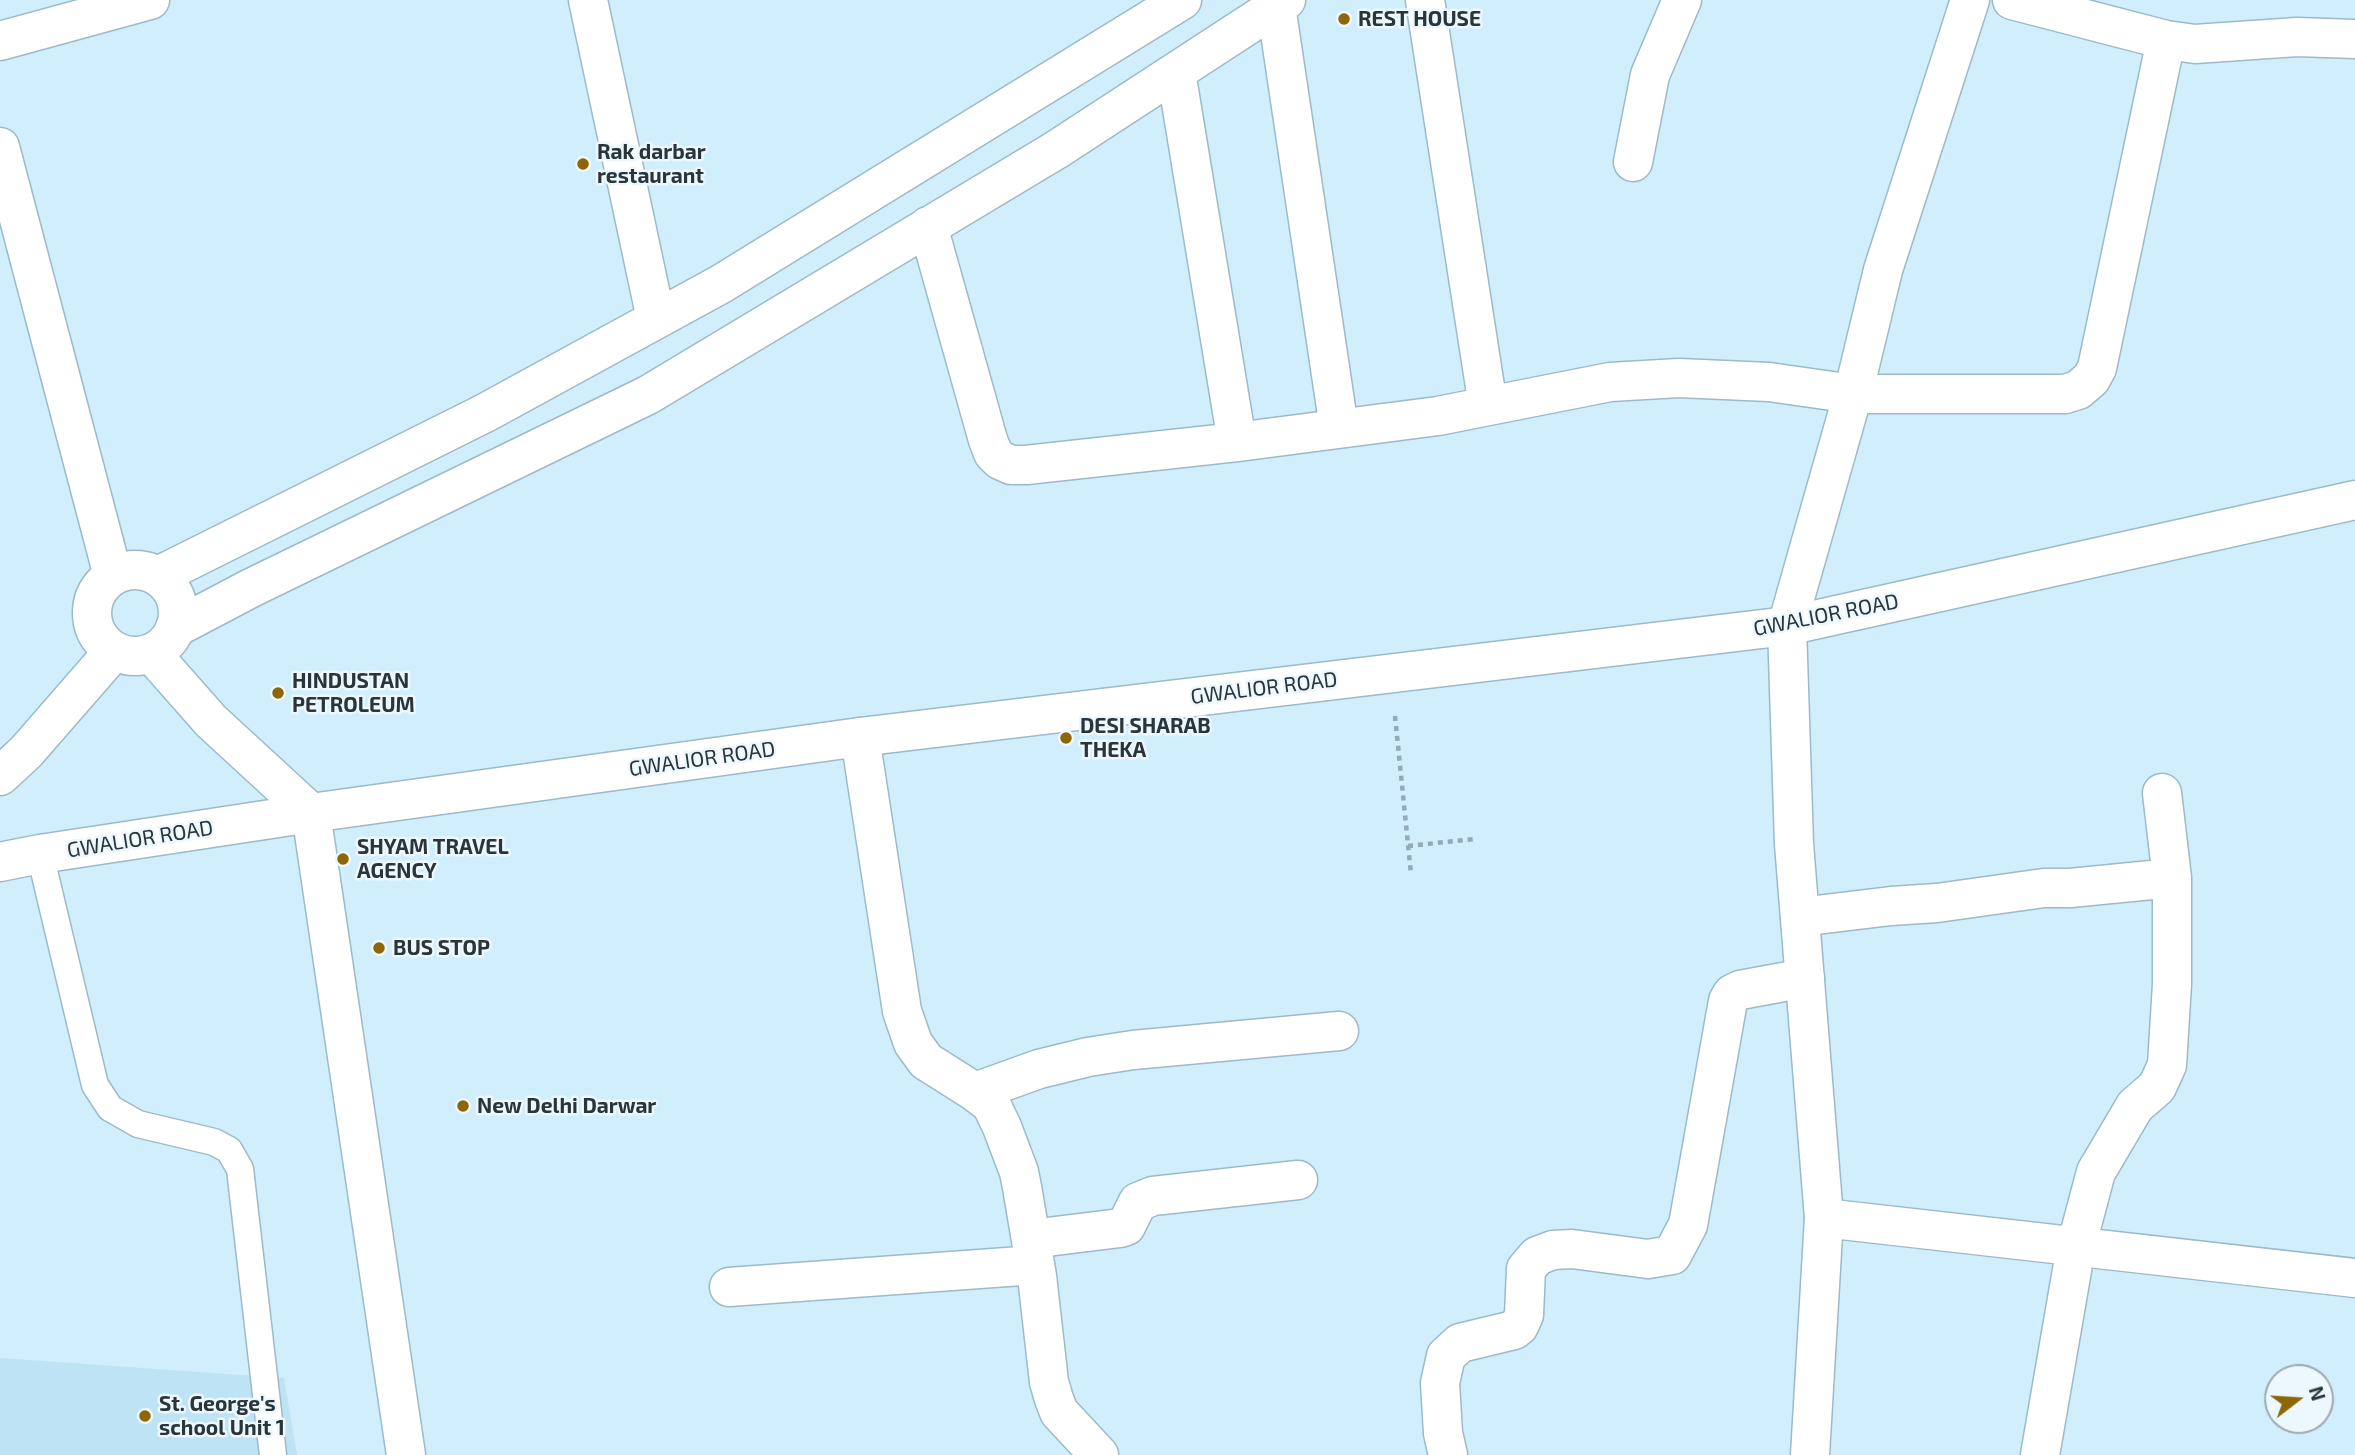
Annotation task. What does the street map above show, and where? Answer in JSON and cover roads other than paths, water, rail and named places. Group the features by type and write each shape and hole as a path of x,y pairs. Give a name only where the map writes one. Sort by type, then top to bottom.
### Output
{"street":[{"path":"0,41 149,0"},
{"path":"588,0 656,319"},
{"path":"158,576 485,413 721,284 1182,0"},
{"path":"1425,0 1488,406"},
{"path":"1633,162 1650,75 1682,0"},
{"path":"1810,1455 1824,1218 1794,844 1787,626 1853,394 1883,270 1969,0"},
{"path":"2012,0 2166,40 2195,44 2297,37 2355,39"},
{"path":"163,640 177,618 171,590 158,576 135,570 113,576 105,582 94,598 92,618 99,637 114,651 138,656 251,588 648,395 1056,150 1281,3 1339,428"},
{"path":"928,226 988,440 993,453 1011,465 1237,442 1438,416 1610,382 1679,378 1769,382 1853,394 2053,395 2078,390 2091,379 2097,368 2166,40"},
{"path":"1177,72 1237,442"},
{"path":"0,147 113,576"},
{"name":"GWALIOR ROAD","path":"0,862 311,813 860,737 1787,626 2355,500"},
{"path":"163,640 211,721 311,813 406,1455"},
{"path":"0,776 26,751 114,651"},
{"path":"860,737 902,1011 913,1043 926,1061 990,1104 1002,1127 1019,1172 1033,1252 1049,1382 1054,1399 1059,1412 1099,1455"},
{"path":"2040,1455 2076,1247 2096,1172 2135,1107 2157,1087 2166,1065 2172,984 2172,878 2162,793"},
{"path":"1800,917 1937,903 2044,888 2172,878"},
{"path":"1448,1455 1443,1433 1440,1383 1446,1356 1460,1343 1514,1330 1519,1326 1524,1315 1526,1269 1537,1256 1553,1250 1572,1249 1648,1259 1672,1255 1688,1225 1728,1001 1732,994 1740,990 1805,978"},
{"path":"975,1092 1039,1069 1088,1058 1133,1051 1339,1031"},
{"path":"729,1287 1033,1252 1126,1226 1138,1202 1153,1196 1298,1180"},
{"path":"1824,1218 2355,1278"}],"lane":[{"path":"40,854 95,1085 110,1108 138,1124 214,1142 229,1150 240,1169 273,1455"}],"place":[{"name":"REST HOUSE","path":"1344,19"},
{"name":"Rak darbar restaurant","path":"583,164"},
{"name":"HINDUSTAN PETROLEUM","path":"278,693"},
{"name":"DESI SHARAB THEKA","path":"1066,738"},
{"name":"SHYAM TRAVEL AGENCY","path":"343,859"},
{"name":"BUS STOP","path":"379,948"},
{"name":"New Delhi Darwar","path":"463,1106"},
{"name":"St. George's school Unit 1","path":"145,1416"}]}
